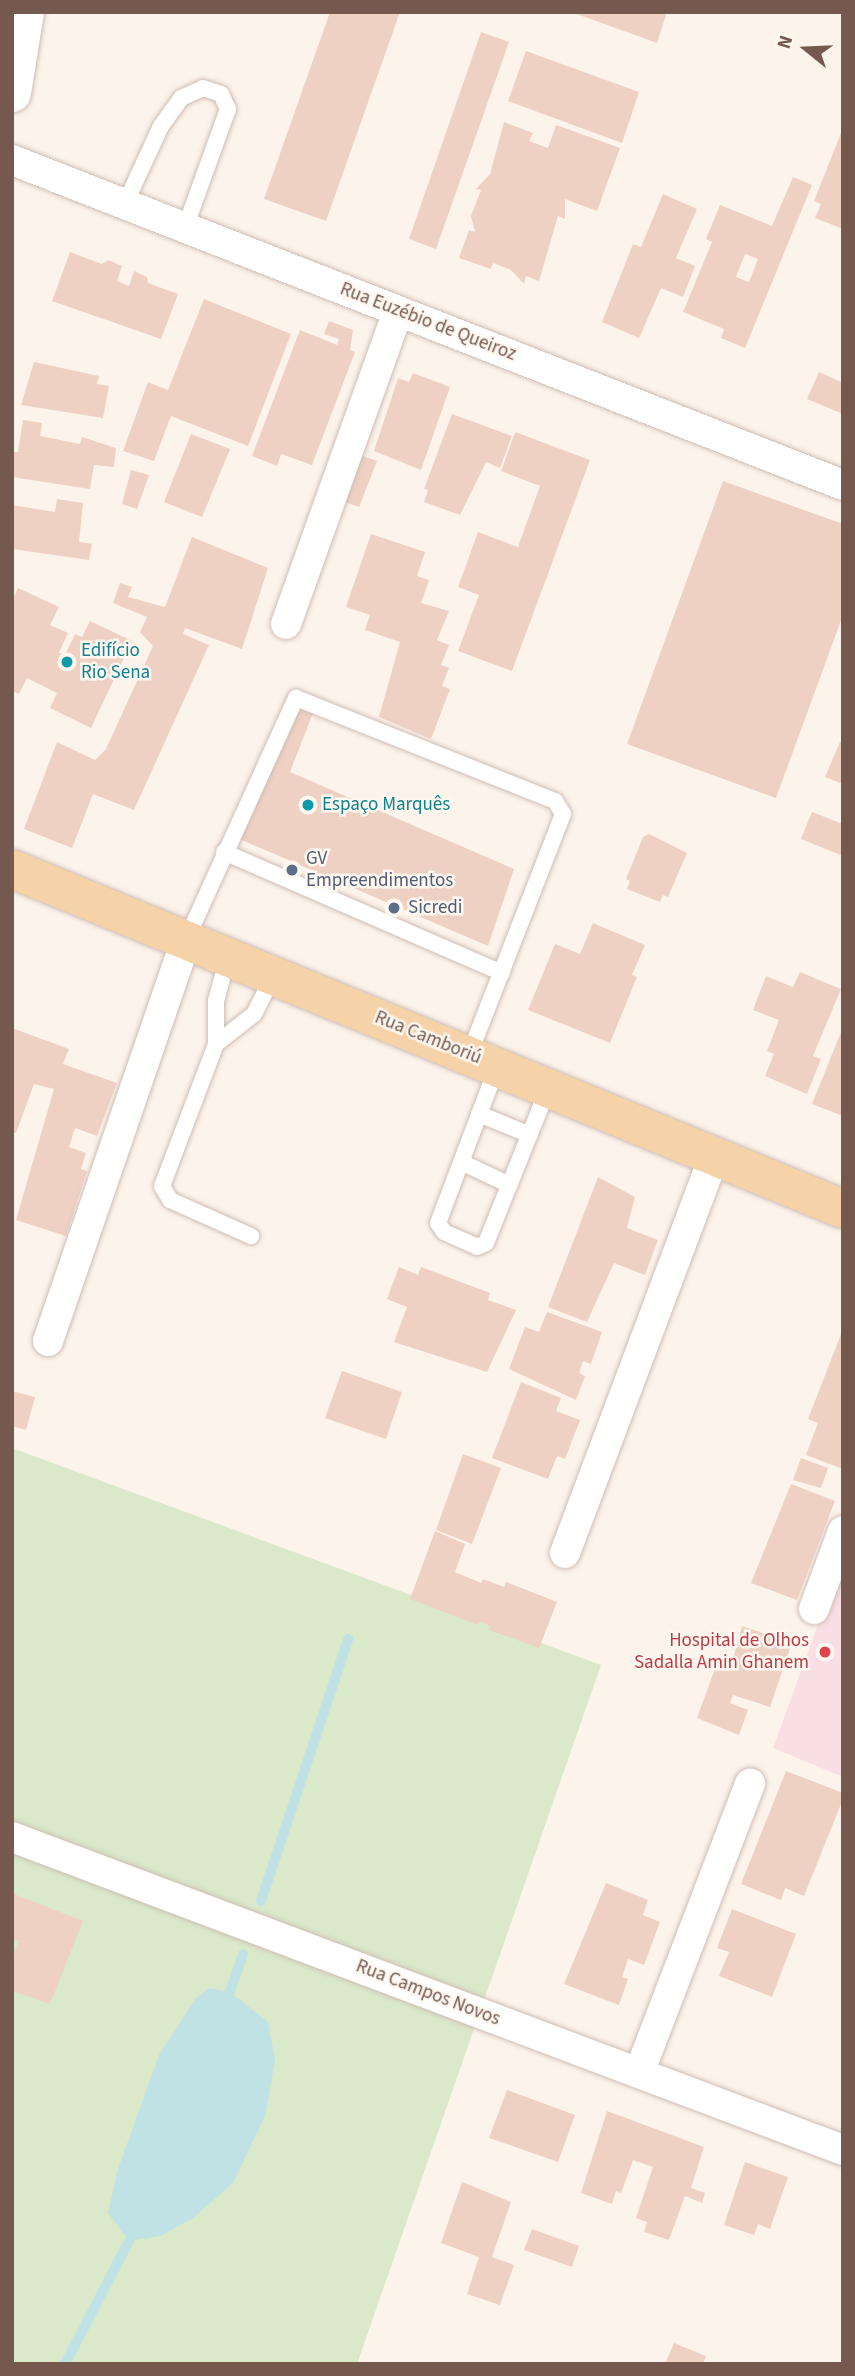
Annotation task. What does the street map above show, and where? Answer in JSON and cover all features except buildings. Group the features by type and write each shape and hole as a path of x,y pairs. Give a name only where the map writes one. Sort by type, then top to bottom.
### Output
{"main road":[{"path":"12,93 25,12"},
{"name":"Rua Camboriú","path":"12,869 275,974 843,1209"}],"street":[{"name":"Rua Euzébio de Queiroz","path":"12,160 843,485"},
{"path":"286,624 398,311"},
{"path":"48,1341 187,938"},
{"path":"565,1553 714,1156"},
{"path":"814,1609 843,1531"},
{"path":"639,2073 750,1784"},
{"name":"Rua Campos Novos","path":"12,1837 843,2150"}],"lane":[{"path":"125,204 162,126 181,98 203,88 221,94 228,108 185,228"},
{"path":"187,938 224,852 299,697 555,801 563,814 502,972 483,1061 479,1114 438,1223 444,1232 482,1247 549,1087"},
{"path":"224,852 502,972"},
{"path":"228,956 216,1001 216,1044 162,1186 163,1194 251,1236"},
{"path":"216,1044 254,1014 275,974"},
{"path":"479,1114 530,1135"},
{"path":"461,1162 510,1185"}],"shaded area":[{"name":"Hospital de Olhos Sadalla Amin Ghanem","path":"843,1556 843,1777 773,1748"}],"green space":[{"path":"12,1448 601,1665 357,2364 12,2364"}],"water":[{"path":"210,1988 230,1992 268,2022 275,2060 265,2116 233,2183 193,2218 160,2236 129,2241 108,2213 118,2169 159,2055 196,1998"}],"waterway":[{"path":"261,1901 348,1639"},
{"path":"230,1992 243,1954"},
{"path":"65,2364 129,2241"}],"place":[{"name":"Edifício Rio Sena","path":"67,662"},
{"name":"Espaço Marquês","path":"308,805"},
{"name":"GV Empreendimentos","path":"292,870"},
{"name":"Sicredi","path":"394,908"},
{"name":"Hospital de Olhos Sadalla Amin Ghanem","path":"825,1652"}]}
